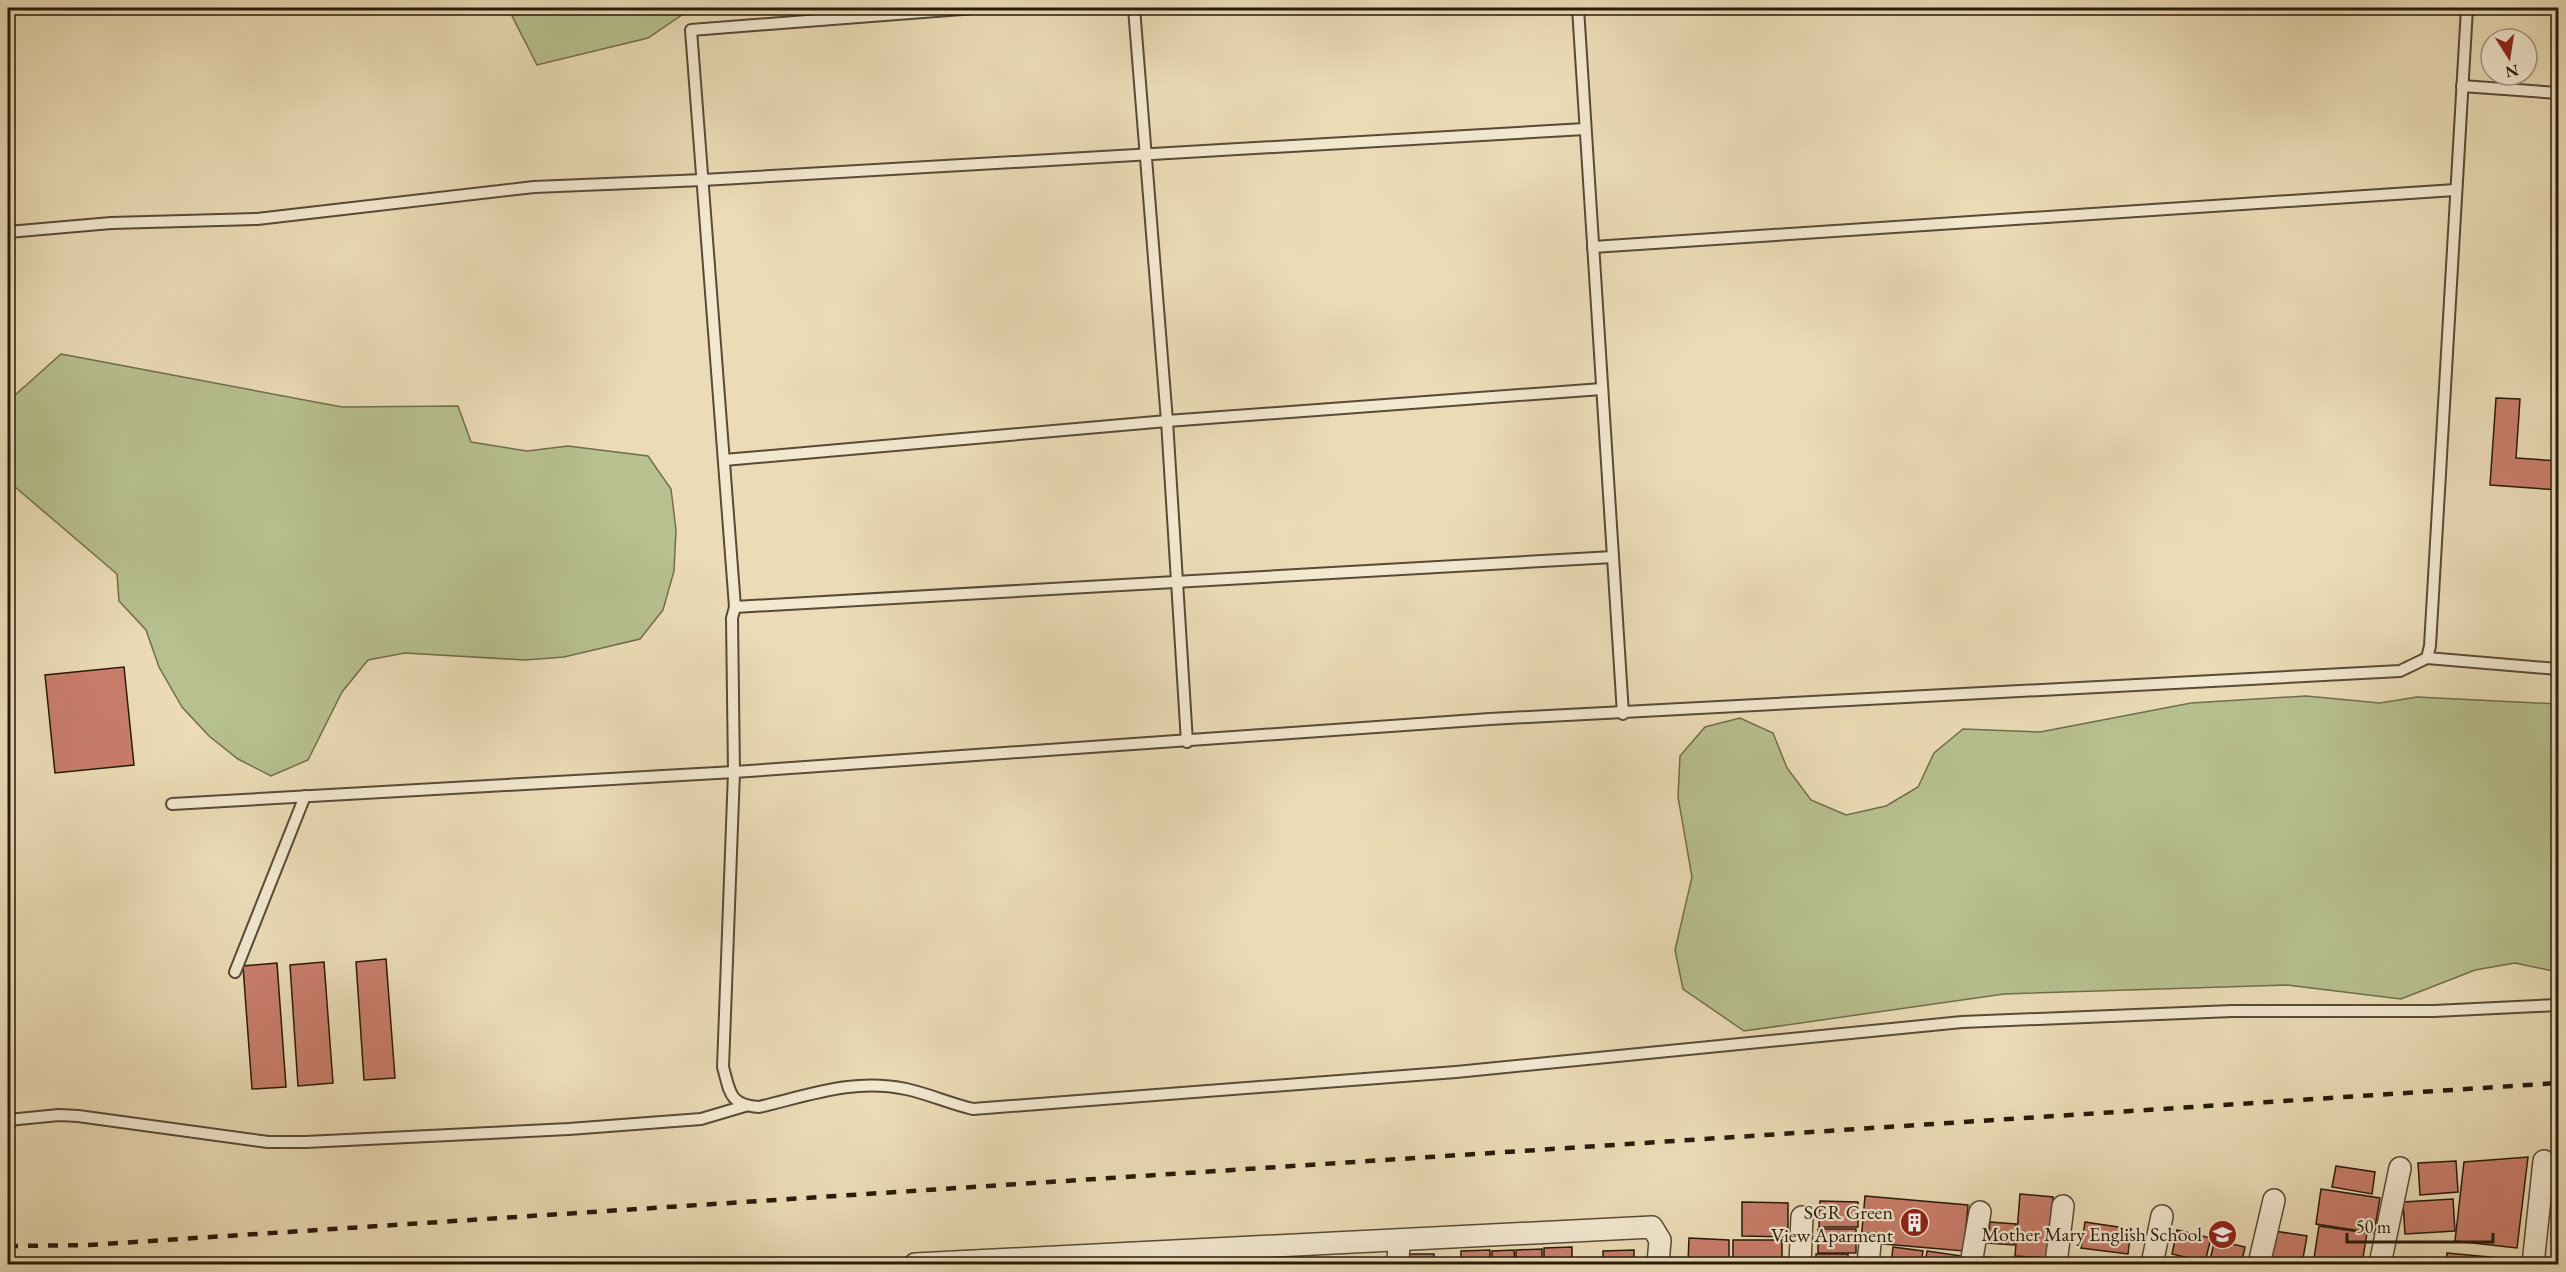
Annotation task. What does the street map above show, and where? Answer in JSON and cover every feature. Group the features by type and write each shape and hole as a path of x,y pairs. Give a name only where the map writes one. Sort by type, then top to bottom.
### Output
{"street":[{"path":"2534,1264 2544,1161"},
{"path":"2380,1264 2400,1168"},
{"path":"2259,1264 2274,1200"},
{"path":"2056,1264 2063,1206"},
{"path":"1971,1264 1980,1212"},
{"path":"2152,1264 2162,1216"},
{"path":"1800,1264 1802,1217"},
{"path":"915,1264 1652,1227 1660,1240 1658,1264"},
{"path":"1398,1264 1399,1240"}],"lane":[{"path":"746,1106 731,1095 723,1067 735,772 732,618 735,607 691,30 975,8"},
{"path":"1134,8 1167,421 1187,742"},
{"path":"1578,8 1623,714"},
{"path":"2427,658 2430,646 2467,8"},
{"path":"2462,86 2559,93"},
{"path":"8,232 111,223 257,219 534,187 703,180 1585,129"},
{"path":"1593,247 2455,190"},
{"path":"724,460 1167,421 1602,389"},
{"path":"735,607 1177,584 1612,557"},
{"path":"172,804 735,772 1490,719 1623,714 2400,671 2427,658 2559,669"},
{"path":"235,972 305,796"},
{"path":"8,1120 59,1115 78,1116 268,1142 306,1142 568,1129 701,1119 746,1106 759,1107 845,1085 869,1084 904,1088 973,1109 1456,1072 1962,1022 2232,1011 2433,1011 2559,1005"}],"green space":[{"path":"508,8 692,8 648,38 537,65"},
{"path":"61,354 342,407 458,406 471,442 527,451 568,446 648,456 671,489 676,530 674,571 663,610 640,639 564,657 525,660 405,653 368,660 342,692 308,760 271,776 238,759 209,736 182,707 159,667 146,630 119,601 117,574 8,481 8,421 13,397"},
{"path":"2306,696 2380,703 2417,697 2558,704 2558,972 2515,963 2475,970 2401,999 2287,985 2004,994 1744,1031 1683,989 1675,950 1692,877 1678,797 1680,756 1705,727 1740,718 1773,733 1787,768 1811,800 1846,815 1886,806 1918,787 1934,753 1963,729 2040,732 2191,703"}],"building":[{"path":"2496,398 2520,399 2516,458 2558,461 2558,490 2490,485"},
{"path":"124,667 134,765 55,773 45,675"},
{"path":"386,959 395,1078 364,1080 356,962"},
{"path":"324,962 333,1083 298,1086 290,965"},
{"path":"277,963 286,1087 252,1089 243,966"},
{"path":"2528,1157 2517,1248 2455,1241 2464,1162"},
{"path":"2456,1161 2458,1192 2420,1195 2418,1163"},
{"path":"2336,1166 2375,1172 2372,1194 2332,1187"},
{"path":"2321,1189 2380,1198 2374,1233 2316,1224"},
{"path":"2020,1194 2053,1197 2048,1258 2015,1256"},
{"name":"SGR Green View Aparment","path":"1865,1196 1968,1205 1964,1251 1861,1242"},
{"path":"2453,1199 2455,1231 2405,1234 2403,1202"},
{"path":"1820,1201 1858,1202 1858,1227 1819,1227"},
{"path":"1742,1202 1788,1203 1788,1237 1742,1236"},
{"path":"1990,1222 2016,1224 2014,1245 1988,1243"},
{"path":"2085,1222 2131,1229 2128,1254 2081,1248"},
{"path":"2319,1226 2367,1233 2362,1264 2314,1258"},
{"path":"1818,1229 1856,1229 1856,1253 1818,1253"},
{"path":"2177,1230 2211,1238 2205,1262 2172,1254"},
{"path":"2274,1231 2307,1236 2302,1264 2269,1264"},
{"path":"1689,1238 1729,1240 1729,1264 1688,1263"},
{"path":"1733,1240 1782,1240 1782,1264 1733,1264"},
{"path":"2215,1240 2245,1247 2241,1264 2209,1263"},
{"path":"1572,1247 1572,1264 1544,1264 1544,1248"},
{"path":"1893,1247 1923,1251 1921,1264 1891,1264"},
{"path":"1542,1249 1542,1264 1516,1264 1516,1250"},
{"path":"1490,1250 1490,1264 1461,1264 1461,1251"},
{"path":"1514,1250 1515,1264 1492,1264 1492,1251"},
{"path":"1634,1250 1634,1264 1603,1264 1603,1251"},
{"path":"1927,1251 1962,1256 1960,1264 1925,1264"},
{"path":"2447,1253 2521,1260 2521,1264 2446,1264"},
{"path":"1406,1254 1434,1254 1434,1264 1406,1264"},
{"path":"1816,1254 1848,1254 1848,1264 1816,1264"},
{"path":"1985,1257 2015,1259 2015,1264 1984,1264"},
{"path":"2174,1258 2204,1264 2172,1264"},
{"path":"2018,1259 2049,1261 2048,1264 2017,1264"},
{"path":"1245,1262 1272,1262 1272,1264 1245,1264"}],"railway":[{"path":"8,1246 89,1245 2558,1083"}],"place":[{"name":"SGR Green View Aparment","path":"1914,1223"},
{"name":"Mother Mary English School","path":"2223,1234"}]}
